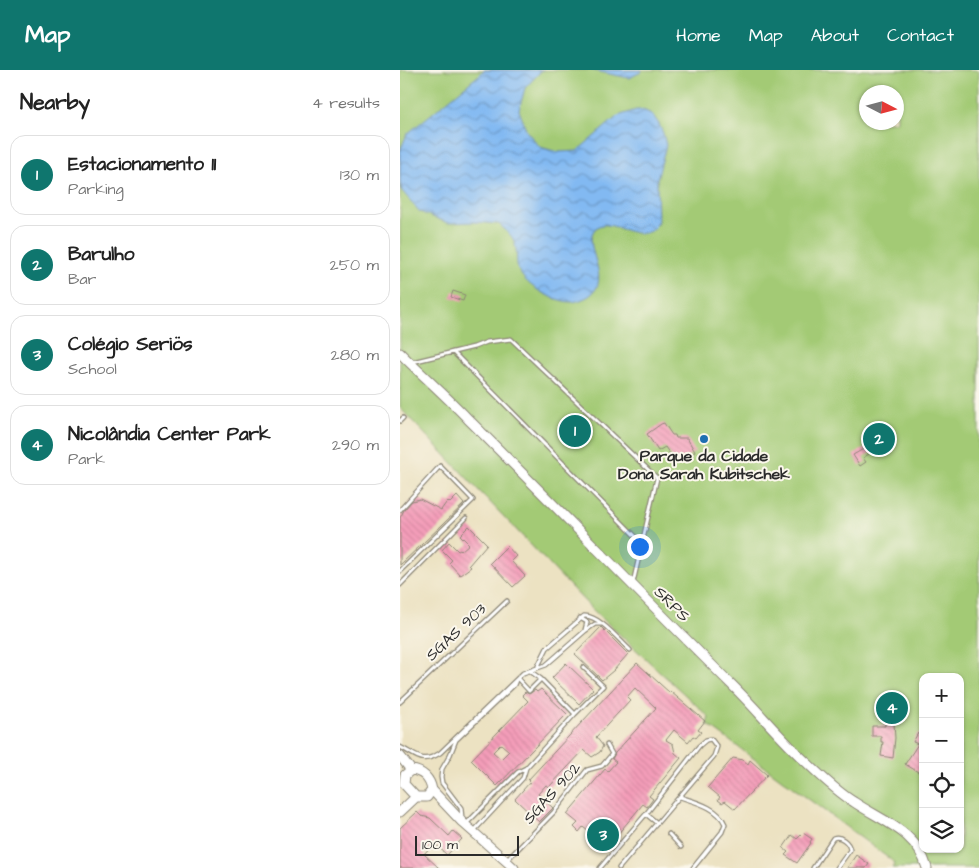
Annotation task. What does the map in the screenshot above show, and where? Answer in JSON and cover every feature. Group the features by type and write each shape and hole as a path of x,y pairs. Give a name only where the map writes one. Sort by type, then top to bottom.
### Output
{"main road":[{"name":"SRPS","path":"400,353 468,418 815,770 854,802 902,830 918,850 928,868"},
{"path":"400,756 412,770 422,772 431,784 432,790 473,832 514,868"},
{"path":"412,770 405,775 402,786 416,797 427,797 432,790"},
{"path":"400,812 416,797"}],"lane":[{"path":"410,363 487,342 512,339 657,478 633,586"},
{"path":"454,352 642,543"},
{"path":"400,421 404,418"},
{"path":"400,510 440,466 473,500 400,571"},
{"path":"400,585 466,518"},
{"name":"SGAS 903","path":"400,702 506,601"},
{"path":"538,667 547,648 580,618 590,616 597,619 630,650"},
{"path":"580,618 587,622 585,631"},
{"path":"400,747 422,759 431,758 440,753 523,673 546,665 585,631 595,624 602,624"},
{"path":"464,823 518,772 526,768 603,686 583,667"},
{"path":"529,670 541,679 575,714"},
{"path":"517,679 529,691 541,679"},
{"path":"464,823 461,808 441,780 441,773 456,740 514,685 517,679"},
{"path":"600,868 646,814 699,746 710,739 717,747 717,751 619,868"},
{"name":"SGAS 902","path":"506,861 554,812 588,770 602,766 608,760 612,754 607,745"},
{"path":"440,753 446,752 448,760"},
{"path":"473,832 523,778 526,768"},
{"path":"680,797 704,805 723,819 725,824 722,832 693,868"},
{"path":"646,814 657,823"},
{"path":"669,834 681,847"},
{"path":"813,868 836,836 848,844 850,850 837,868"}],"green space":[{"name":"Parque da Cidade Dona Sarah Kubitschek","path":"400,70 979,70 979,868 892,868 895,863 707,724 709,717 592,609 400,408"}],"water":[{"path":"484,70 544,70 525,88 519,110 527,132 540,147 558,152 577,151 618,116 636,110 643,110 652,114 663,133 666,145 657,180 658,221 654,229 639,233 608,225 601,225 596,228 592,235 591,243 599,280 596,289 589,296 578,301 571,302 556,299 534,288 519,271 513,239 499,224 474,222 448,223 420,212 402,191 400,182 400,151 407,134"},
{"path":"590,70 642,70 629,78"}],"building":[{"path":"453,291 465,295 463,301 451,297"},
{"path":"664,423 676,438 687,438 695,452 676,463 665,447 658,451 647,434"},
{"path":"881,426 890,439 863,458 866,462 860,466 853,455 867,447 862,440"},
{"path":"457,496 464,504 400,565 400,518 404,510 412,501 420,499 441,510 448,501 450,503"},
{"path":"469,526 487,544 469,565 471,567 460,575 449,563 452,560 442,550 449,542 458,551 461,551 469,544 460,535"},
{"path":"507,546 516,556 511,561 525,576 513,587 490,563"},
{"path":"601,627 628,654 602,680 575,654"},
{"path":"566,663 593,689 579,704 552,678"},
{"path":"637,663 705,721 698,730 701,732 696,738 693,736 688,742 674,730 666,740 673,744 675,753 681,758 649,796 653,799 647,807 643,804 607,847 583,827 579,832 574,827 578,823 567,814 605,769 608,771 616,762 612,759 615,753 656,708 635,688 627,697 630,700 596,737 603,746 600,752 592,757 584,750 549,787 546,785 538,794 553,808 539,822 515,799 530,782 528,780"},
{"path":"541,689 567,714 497,786 471,760 528,701 522,695 525,692 529,694 535,690 537,692","holes":["501,744 509,751 501,759 493,752"]},
{"path":"894,723 893,758 881,756 883,742 881,742 881,736 872,736 872,726 885,726 885,724"},
{"path":"919,734 919,773 905,764 918,744 913,742"},
{"path":"733,758 743,760 748,764 750,760 767,775 735,809 725,801 722,803 718,800 720,797 708,787"},
{"path":"417,812 421,816 430,818 449,836 453,831 462,839 447,855 434,843 424,854 439,868 400,868 400,828"},
{"path":"803,833 812,839 797,863 785,855 788,852 783,848 792,835 797,839"},
{"path":"856,855 869,864 866,868 847,868"}],"place":[{"name":"Estacionamento 11","path":"575,431"},
{"name":"Parque da Cidade Dona Sarah Kubitschek","path":"704,439"},
{"name":"Barulho","path":"879,439"},
{"name":"Nicolândia Center Park","path":"892,708"},
{"name":"Colégio Seriös","path":"603,835"}]}
